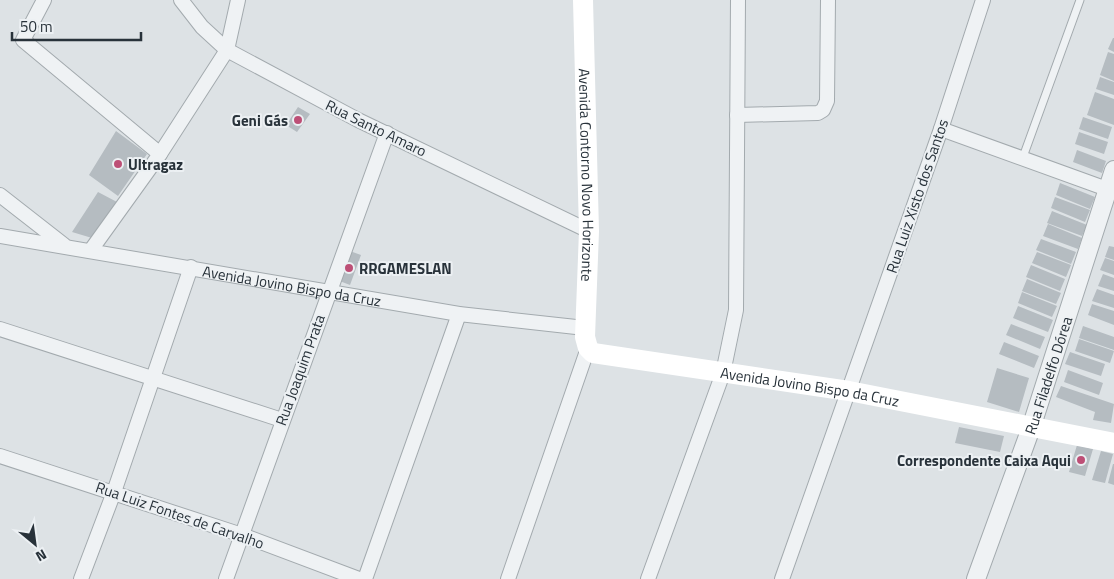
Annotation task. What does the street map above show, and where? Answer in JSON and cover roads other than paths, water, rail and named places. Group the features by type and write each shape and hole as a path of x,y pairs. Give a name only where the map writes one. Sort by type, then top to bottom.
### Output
{"main road":[{"name":"Avenida Contorno Novo Horizonte","path":"583,0 589,231 585,342 588,348"},
{"name":"Avenida Jovino Bispo da Cruz","path":"588,348 598,355 849,391 1114,443"}],"street":[{"path":"44,0 23,40 160,154"},
{"name":"Rua Santo Amaro","path":"181,0 202,27 227,50 387,133 589,231"},
{"path":"91,250 160,154 227,50 238,0"},
{"path":"648,579 723,373 736,310 738,0"},
{"path":"737,115 818,113 823,110 827,101 828,0"},
{"name":"Rua Luiz Xisto dos Santos","path":"782,579 941,129 983,0"},
{"path":"941,129 1108,189"},
{"name":"Rua Joaquim Prata","path":"226,579 387,133"},
{"name":"Rua Filadelfo Dórea","path":"976,579 1031,428 1114,170"},
{"path":"0,195 66,247"},
{"name":"Avenida Jovino Bispo da Cruz","path":"0,236 459,314 585,328"},
{"path":"81,579 114,492 191,267"},
{"path":"364,579 459,314"},
{"path":"0,329 282,420"},
{"path":"508,579 588,348"},
{"name":"Rua Luiz Fontes de Carvalho","path":"0,456 242,535 359,579"}],"lane":[{"path":"1023,157 1080,0"}],"place":[{"name":"Geni Gás","path":"298,120"},
{"name":"Ultragaz","path":"118,164"},
{"name":"RRGAMESLAN","path":"349,268"},
{"name":"Correspondente Caixa Aqui","path":"1081,460"}]}
